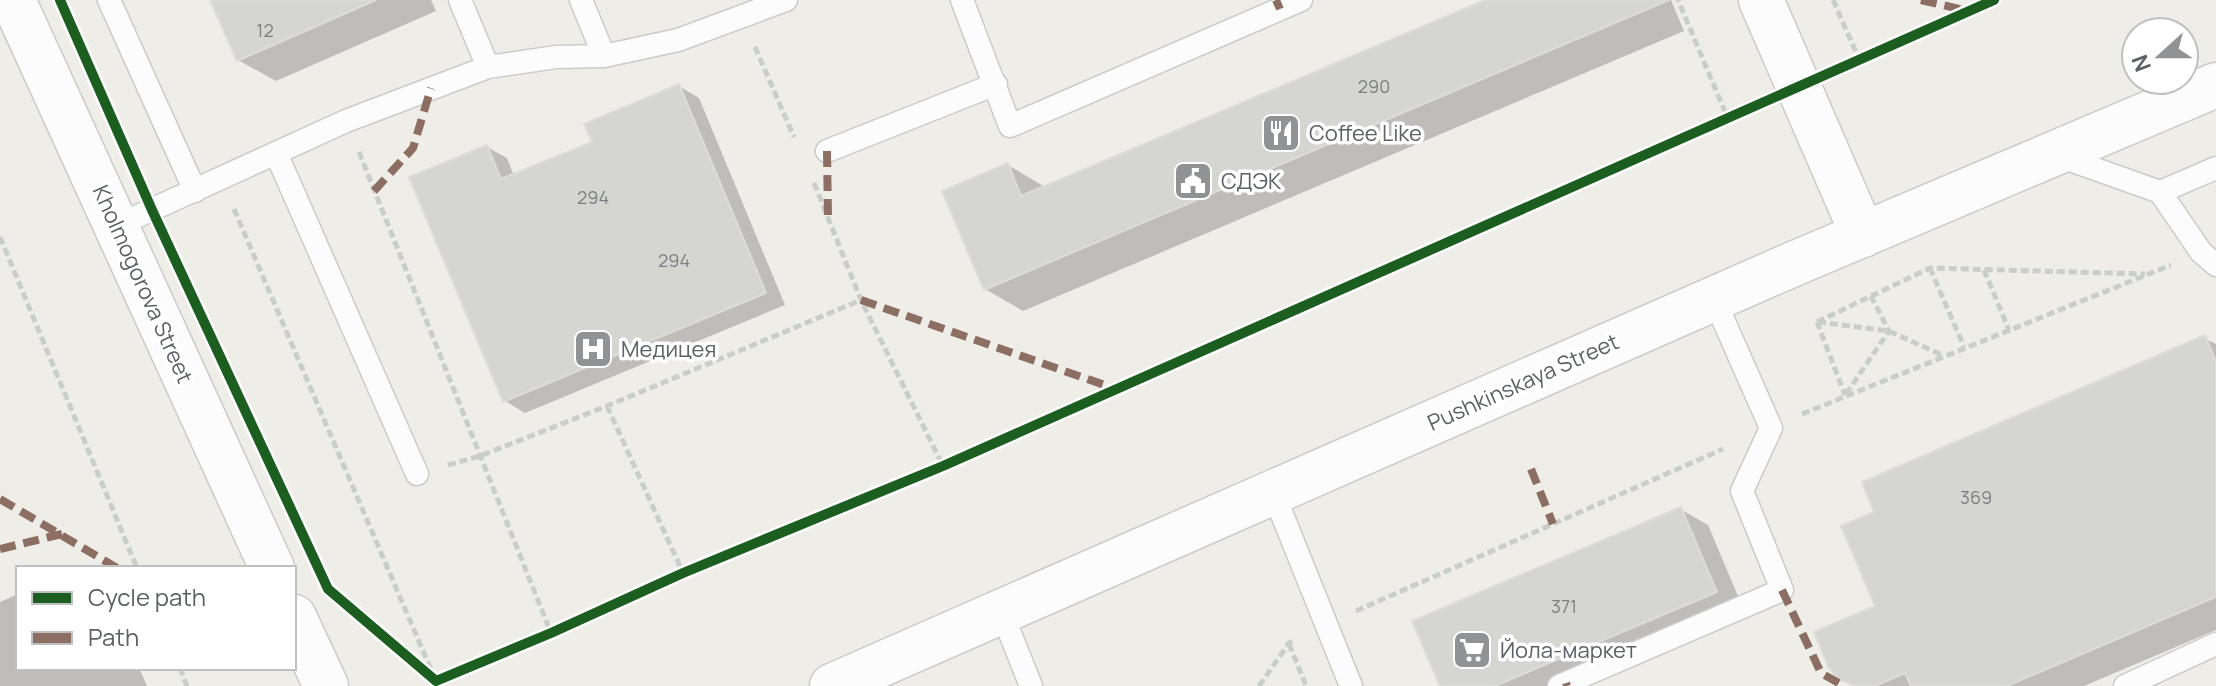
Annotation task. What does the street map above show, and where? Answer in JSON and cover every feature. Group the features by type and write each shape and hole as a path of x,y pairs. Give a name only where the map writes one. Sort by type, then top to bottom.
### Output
{"main road":[{"name":"Kholmogorova Street","path":"13,0 271,566"},
{"path":"1761,0 1863,235"},
{"name":"Pushkinskaya Street","path":"832,686 1714,299 2216,85"},
{"path":"296,621 326,686"}],"lane":[{"path":"109,0 195,191"},
{"path":"460,0 488,67"},
{"path":"581,0 604,56"},
{"path":"116,226 346,121 488,67 556,57 604,56 678,40 786,0"},
{"path":"962,0 1010,126 1301,0"},
{"path":"827,151 996,84"},
{"path":"276,153 417,474"},
{"path":"2053,154 2160,192 2201,252 2216,265"},
{"path":"2160,192 2216,168"},
{"path":"1559,686 1782,590 1742,491 1771,428 1714,299"},
{"path":"1273,492 1351,686"},
{"path":"1002,613 1031,686"},
{"path":"2125,686 2216,644"}],"path":[{"path":"437,684 683,573 943,466 1728,119 1678,0"},
{"path":"1833,0 1860,61 1994,0"},
{"path":"743,17 800,149"},
{"path":"346,121 551,633"},
{"path":"812,178 861,300 943,466"},
{"path":"222,179 437,684"},
{"path":"0,237 136,566"},
{"path":"1930,268 1964,347"},
{"path":"1817,322 1930,268 2150,274"},
{"path":"1984,270 2009,330"},
{"path":"1871,296 1889,331"},
{"path":"417,474 480,456 861,300"},
{"path":"1817,322 1845,395 1889,331"},
{"path":"1817,322 1889,331 1944,356"},
{"path":"607,406 683,573"},
{"path":"1289,643 1306,686"},
{"path":"412,661 437,684"}],"building":[{"path":"210,0 376,0 237,61"},
{"path":"1485,0 1669,0 984,290 942,191 1008,163 1021,196"},
{"path":"679,84 766,293 503,402 409,177 487,145 501,179 592,142 584,124"},
{"path":"2205,335 2216,362 2216,597 2007,686 1911,686 1905,673 1875,686 1854,686 1837,678 1828,666 1814,632 1875,606 1841,526 1874,512 1862,482"},
{"path":"1681,507 1717,592 1495,686 1440,686 1412,621"}],"marked path":[{"path":"1276,0 1280,9"},
{"path":"1921,0 1968,11"},
{"path":"374,191 413,148 431,88"},
{"path":"827,151 828,219"},
{"path":"861,300 1116,389"},
{"path":"1531,469 1553,524"},
{"path":"0,499 114,566"},
{"path":"0,549 62,534"},
{"path":"1782,590 1821,673 1844,686"}],"cycle path":[{"path":"60,0 152,210 328,589 436,681 683,573 943,466 1994,0"}],"place":[{"name":"Coffee Like","path":"1281,133"},
{"name":"СДЭК","path":"1193,181"},
{"name":"Медицея","path":"593,349"},
{"name":"Йола-маркет","path":"1472,650"}]}
